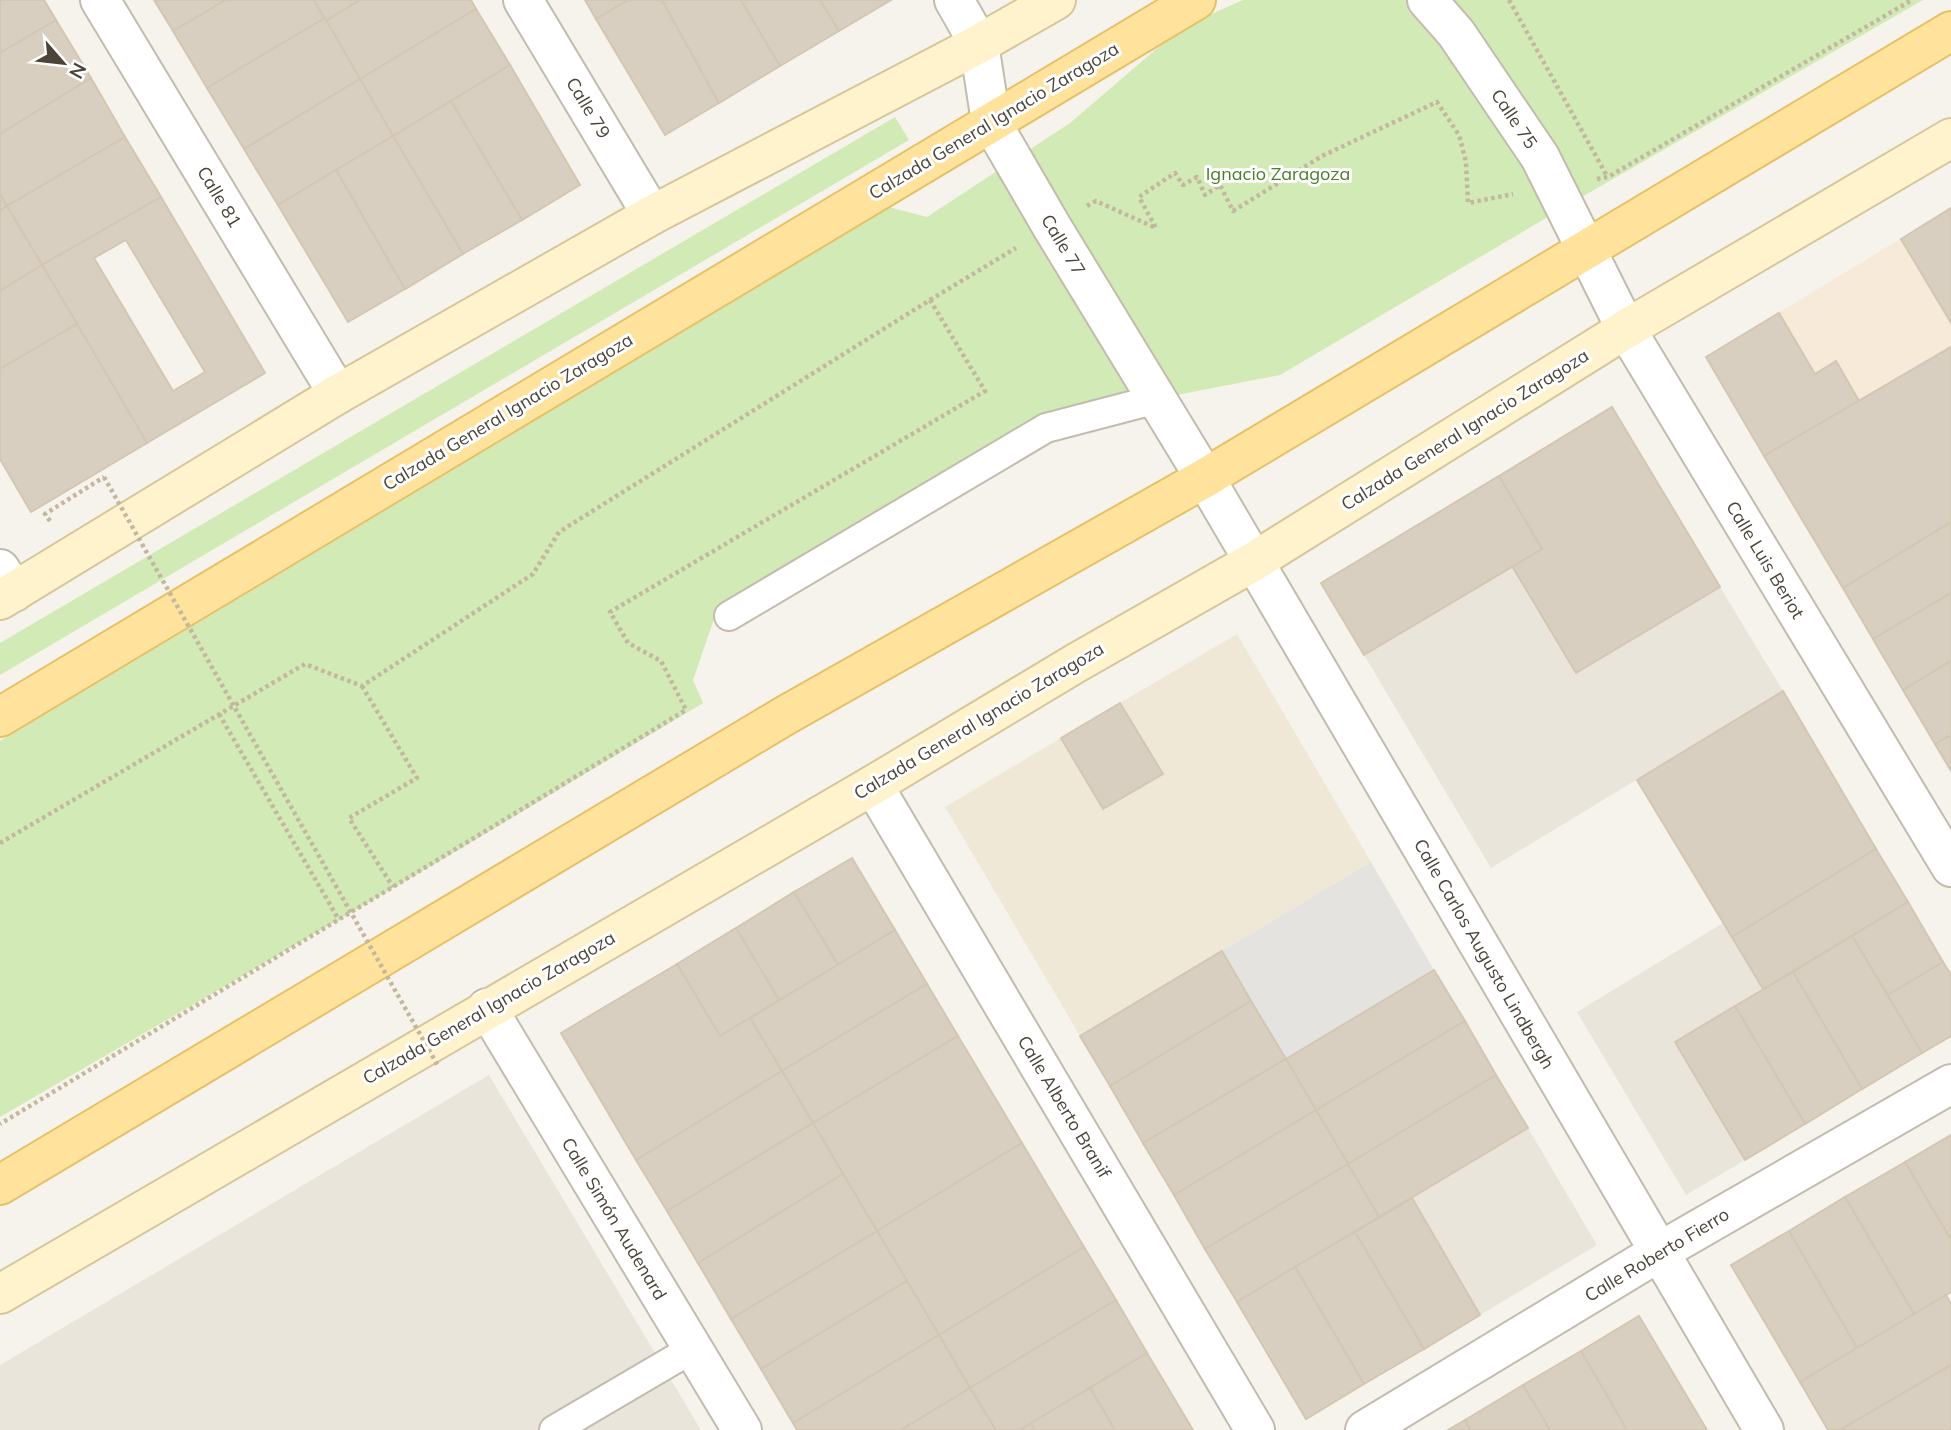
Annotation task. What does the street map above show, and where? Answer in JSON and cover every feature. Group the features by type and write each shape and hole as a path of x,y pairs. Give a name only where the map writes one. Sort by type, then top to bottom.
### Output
{"main road":[{"name":"Calzada General Ignacio Zaragoza","path":"0,717 1196,0"},
{"path":"5,587 652,215 979,44 1031,6"},
{"path":"4,1184 786,715 1205,478 1951,30"},
{"name":"Calzada General Ignacio Zaragoza","path":"0,1294 873,785 1076,663 1254,562 1626,329 1951,138"}],"street":[{"name":"Calle 81","path":"100,0 338,394"},
{"name":"Calle 79","path":"523,0 652,215"},
{"name":"Calle 75","path":"1427,0 1456,33 1540,157 1586,249"},
{"name":"Calle 77","path":"960,2 979,44 992,122 1052,227 1205,478"},
{"name":"Calle Luis Beriot","path":"1586,249 1626,329 1951,867"},
{"name":"Calle Carlos Augusto Lindbergh","path":"1205,478 1764,1430"},
{"name":"Calle Alberto Branif","path":"873,785 1255,1430"},
{"name":"Calle Simón Audenard","path":"487,1008 742,1430"},
{"name":"Calle Roberto Fierro","path":"1365,1430 1659,1252 1951,1084"}],"lane":[{"path":"729,616 1046,428 1157,399"},
{"path":"554,1430 692,1349"}],"path":[{"path":"1509,0 1608,177"},
{"path":"362,686 533,574 559,532 930,300 1096,201 1156,228 1139,197 1175,173 1183,185 1197,177 1205,195 1220,185 1233,211 1322,156 1437,102 1459,135 1466,162 1468,202 1608,177 1912,0"},
{"path":"0,1124 686,710 662,661 628,643 610,612 985,391 930,300"},
{"path":"45,513 104,477 438,1066"},
{"path":"0,843 305,664 362,686 417,778 349,818 393,887"},
{"path":"219,714 338,920"}],"shaded area":[{"path":"1951,208 1951,347 1764,456 1706,357"},
{"path":"1512,566 1720,587 1783,691 1491,868 1364,655"},
{"path":"1237,634 1371,862 1080,1036 945,807 1061,738 1103,809 1162,774 1120,703"},
{"path":"1371,862 1434,970 1286,1059 1222,951"},
{"path":"1723,923 1763,989 1676,1042 1745,1160 1686,1195 1577,1012"},
{"path":"489,1075 701,1430 0,1430 0,1365"},
{"path":"1528,1128 1597,1245 1480,1315 1412,1198"}],"green space":[{"name":"Ignacio Zaragoza","path":"1243,0 1923,0 1280,375 1146,401 1043,427 714,619 693,680 703,703 450,855 0,1117 0,741 756,280 873,203 927,217 1070,123 1182,27"},
{"path":"895,117 909,140 0,675 0,643"}],"building":[{"path":"0,0 44,0 56,20 0,53"},
{"path":"154,0 226,0 173,31"},
{"path":"226,0 314,0 325,18 207,88 173,31"},
{"path":"314,0 360,0 326,21"},
{"path":"360,0 471,0 476,9 360,79 326,21"},
{"path":"585,0 628,0 596,19"},
{"path":"628,0 662,0 719,103 665,135 596,19"},
{"path":"662,0 741,0 780,66 719,103"},
{"path":"741,0 820,0 839,31 780,66"},
{"path":"820,0 891,0 839,31"},
{"path":"476,9 510,65 393,136 360,79"},
{"path":"325,18 360,79 244,149 207,88"},
{"path":"56,20 91,78 0,134 0,53"},
{"path":"510,65 580,185 522,220 451,101"},
{"path":"91,78 125,137 7,206 0,194 0,134"},
{"path":"360,79 393,136 278,205 244,149"},
{"path":"451,101 522,220 463,254 393,136"},
{"path":"393,136 463,254 405,289 336,170"},
{"path":"125,137 161,197 42,265 7,206"},
{"path":"336,170 405,289 348,322 278,205"},
{"path":"0,194 7,206 0,211"},
{"path":"161,197 265,373 147,443 42,265","holes":["126,240 205,372 173,391 94,258"]},
{"path":"7,206 42,265 0,291 0,211"},
{"path":"1951,208 1951,323 1901,239"},
{"path":"42,265 77,324 0,369 0,291"},
{"path":"1779,313 1815,374 1836,361 1859,401 1764,456 1706,357"},
{"path":"77,324 147,443 31,512 0,459 0,369"},
{"path":"1951,347 1951,522 1843,588 1764,456"},
{"path":"1612,407 1720,587 1576,673 1512,566 1542,549 1499,476"},
{"path":"1499,476 1542,549 1364,655 1321,583"},
{"path":"1951,522 1951,593 1873,639 1843,588"},
{"path":"1951,593 1951,661 1903,690 1873,639"},
{"path":"1951,661 1951,735 1935,744 1903,690"},
{"path":"1783,691 1876,849 1732,937 1637,780"},
{"path":"1120,703 1163,774 1103,809 1061,738"},
{"path":"1951,735 1951,771 1935,744"},
{"path":"1876,849 1908,902 1763,989 1732,937"},
{"path":"852,858 895,930 838,965 794,892"},
{"path":"794,892 838,965 779,1000 736,928"},
{"path":"1908,902 1943,962 1888,995 1852,936"},
{"path":"736,928 779,1000 720,1036 677,964"},
{"path":"895,930 927,984 782,1071 750,1018"},
{"path":"1852,936 1922,1053 1862,1089 1793,972"},
{"path":"1222,951 1251,1001 1110,1086 1080,1036"},
{"path":"1943,962 1951,975 1951,1036 1922,1053 1888,995"},
{"path":"677,964 720,1036 750,1018 782,1071 636,1160 561,1033"},
{"path":"1434,970 1465,1021 1316,1110 1286,1059"},
{"path":"1793,972 1862,1089 1805,1124 1735,1006"},
{"path":"927,984 958,1036 813,1123 782,1071"},
{"path":"1251,1001 1286,1059 1143,1143 1110,1086"},
{"path":"1735,1006 1805,1124 1745,1160 1675,1042"},
{"path":"1465,1021 1496,1075 1348,1164 1316,1110"},
{"path":"958,1036 1022,1143 877,1231 813,1123"},
{"path":"1286,1059 1316,1110 1174,1195 1143,1143"},
{"path":"782,1071 813,1123 667,1211 636,1160"},
{"path":"1496,1075 1528,1128 1379,1217 1348,1164"},
{"path":"1316,1110 1348,1164 1205,1249 1174,1195"},
{"path":"813,1123 843,1174 698,1263 667,1211"},
{"path":"1951,1135 1951,1240 1905,1162"},
{"path":"1022,1143 1084,1247 939,1335 877,1231"},
{"path":"1905,1162 1951,1240 1951,1292 1914,1314 1845,1197"},
{"path":"1348,1164 1379,1217 1237,1302 1205,1249"},
{"path":"843,1174 877,1231 731,1319 698,1263"},
{"path":"1845,1197 1914,1314 1857,1348 1789,1231"},
{"path":"1412,1198 1480,1315 1424,1349 1355,1232"},
{"path":"877,1231 907,1281 761,1369 731,1319"},
{"path":"1789,1231 1857,1348 1800,1382 1731,1265"},
{"path":"1355,1232 1424,1349 1364,1384 1295,1267"},
{"path":"1084,1247 1116,1300 970,1388 939,1335"},
{"path":"1295,1267 1364,1384 1306,1419 1237,1302"},
{"path":"907,1281 939,1335 793,1423 761,1369"},
{"path":"1946,1295 1951,1304 1951,1365 1840,1430 1828,1430 1800,1382"},
{"path":"1116,1300 1147,1353 1020,1430 996,1430 970,1388"},
{"path":"1639,1316 1707,1430 1627,1430 1581,1351"},
{"path":"939,1335 970,1388 901,1430 797,1430 793,1423"},
{"path":"1581,1351 1627,1430 1550,1430 1523,1385"},
{"path":"1147,1353 1193,1430 1115,1430 1090,1388"},
{"path":"1951,1365 1951,1430 1840,1430"},
{"path":"1523,1385 1550,1430 1471,1430 1465,1420"},
{"path":"970,1388 996,1430 901,1430"},
{"path":"1090,1388 1115,1430 1035,1430 1031,1423"},
{"path":"1465,1420 1471,1430 1448,1430"},
{"path":"1031,1423 1035,1430 1020,1430"}]}
